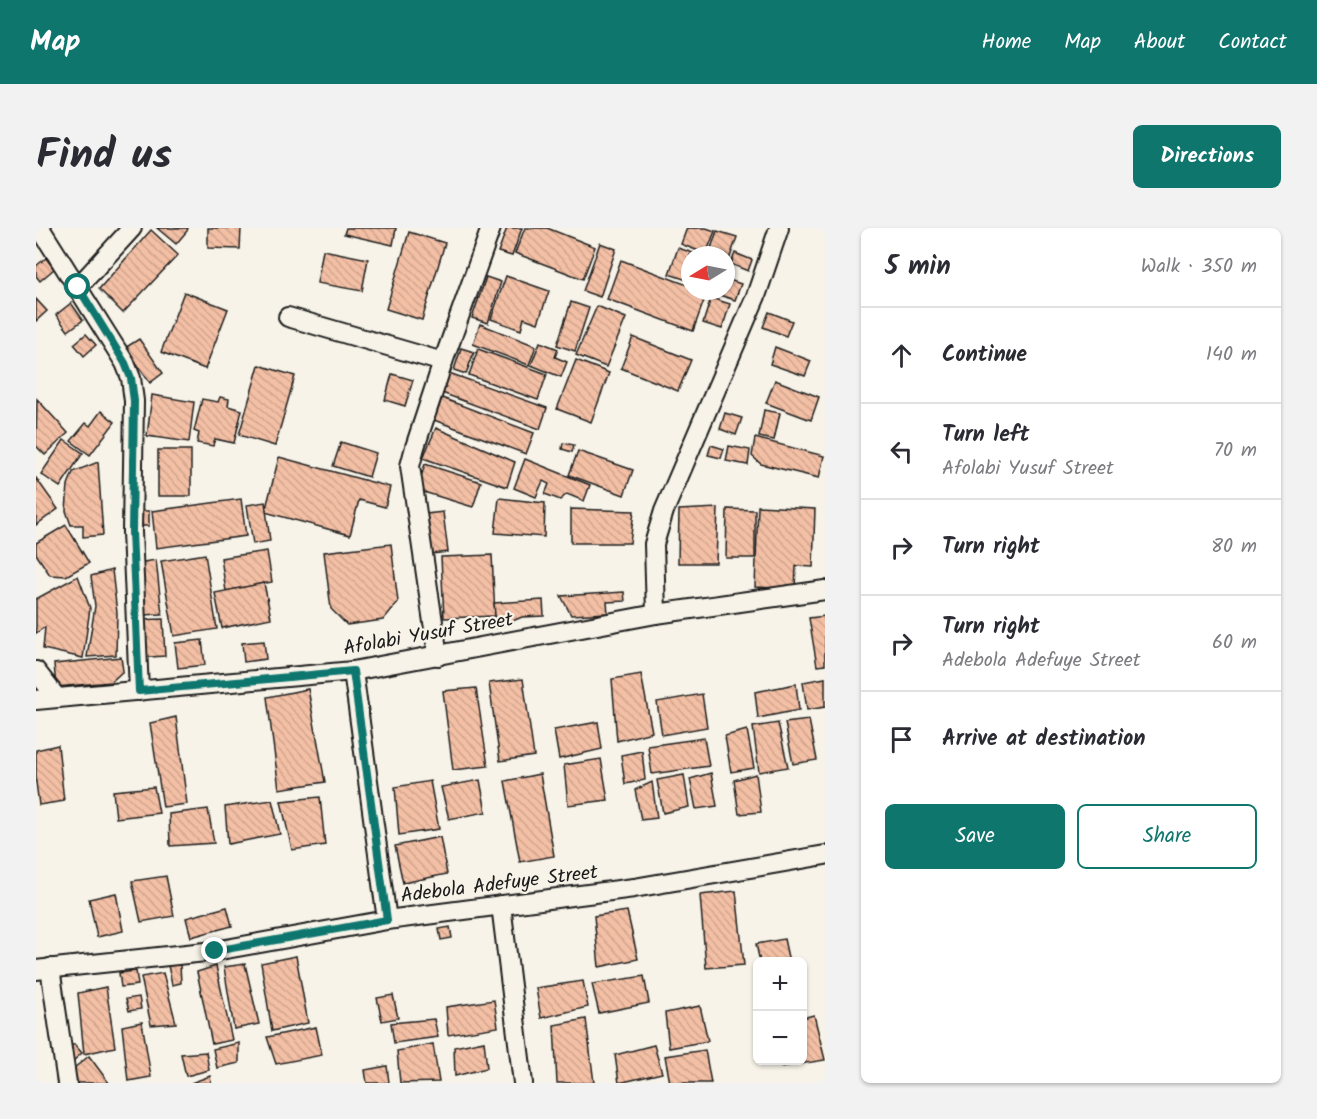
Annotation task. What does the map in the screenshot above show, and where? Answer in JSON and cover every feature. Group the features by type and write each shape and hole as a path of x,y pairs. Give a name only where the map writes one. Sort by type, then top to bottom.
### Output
{"street":[{"path":"40,228 125,363 131,378 134,401 132,532 139,691"},
{"path":"78,287 132,228"},
{"path":"438,656 410,466 443,362 491,228"},
{"path":"656,614 654,543 664,511 756,296 778,228"},
{"path":"288,317 443,362"},
{"name":"Afolabi Yusuf Street","path":"36,700 353,671 656,614 825,590"},
{"path":"36,671 57,698"},
{"path":"353,671 387,920"},
{"name":"Adebola Adefuye Street","path":"43,969 215,951 387,920 634,888 825,855"},
{"path":"501,905 523,1083"},
{"path":"43,969 67,1083"}],"building":[{"path":"157,228 188,228 176,244"},
{"path":"208,228 241,228 240,249 208,248"},
{"path":"346,228 396,228 393,245 344,234"},
{"path":"507,228 522,228 512,256 498,252"},
{"path":"525,228 547,228 595,247 583,279 515,253"},
{"path":"687,228 706,228 715,231 709,246 681,244"},
{"path":"151,230 178,255 123,313 99,289"},
{"path":"717,231 737,237 734,246 712,246"},
{"path":"409,232 445,243 422,320 386,309"},
{"path":"600,243 616,249 600,297 583,291"},
{"path":"678,248 681,249 681,278 669,274"},
{"path":"323,250 368,259 362,291 317,283"},
{"path":"735,253 752,260 748,271 735,266"},
{"path":"46,258 54,269 40,281 36,276 36,266"},
{"path":"621,260 681,283 681,300 704,300 693,331 607,299"},
{"path":"506,276 549,291 538,323 524,318 521,330 491,319"},
{"path":"486,277 501,282 488,323 472,318"},
{"path":"735,282 741,284 735,300"},
{"path":"184,292 228,309 205,369 161,352"},
{"path":"36,299 47,311 36,321"},
{"path":"710,300 730,304 722,329 703,323"},
{"path":"571,302 589,308 575,351 557,345"},
{"path":"71,303 83,320 68,331 56,315"},
{"path":"597,306 626,318 606,367 576,355"},
{"path":"769,312 792,321 786,336 763,327"},
{"path":"480,324 536,346 529,365 473,344"},
{"path":"86,334 96,345 84,356 74,344"},
{"path":"633,337 691,360 678,391 621,368"},
{"path":"139,339 163,373 150,383 125,348"},
{"path":"540,342 558,349 555,357 567,362 561,377 531,365"},
{"path":"775,347 811,361 805,376 770,364"},
{"path":"461,348 474,352 466,374 454,370"},
{"path":"478,349 547,374 538,400 469,375"},
{"path":"576,360 609,373 591,422 557,409"},
{"path":"259,365 295,376 275,446 239,435"},
{"path":"449,373 547,408 540,429 442,393"},
{"path":"392,374 413,380 405,406 385,400"},
{"path":"775,380 819,397 811,420 766,403"},
{"path":"152,395 194,402 189,442 147,436"},
{"path":"220,397 229,399 228,406 242,410 234,443 215,439 213,446 197,443 199,433 194,431 202,399 218,402"},
{"path":"442,398 534,433 526,454 434,420"},
{"path":"37,399 68,433 45,455 36,446"},
{"path":"764,410 780,413 774,440 759,437"},
{"path":"101,411 115,422 90,455 71,441 86,423 90,426"},
{"path":"725,413 742,418 736,435 720,429"},
{"path":"436,428 515,462 507,487 423,458"},
{"path":"755,438 824,456 819,478 761,464 752,456"},
{"path":"64,440 83,453 60,487 41,474"},
{"path":"341,442 376,453 369,477 333,466"},
{"path":"563,443 574,445 572,452 562,449"},
{"path":"711,445 724,449 721,458 708,455"},
{"path":"729,446 750,450 748,465 726,461"},
{"path":"158,450 191,450 191,496 158,496"},
{"path":"578,451 633,470 624,495 569,475"},
{"path":"279,457 390,487 385,507 359,500 350,535 265,512"},
{"path":"525,459 590,485 584,501 567,494 560,500 545,494 549,484 543,481 536,497 514,488"},
{"path":"98,462 103,535 83,537 83,525 71,525 66,511 68,485 73,472"},
{"path":"425,464 481,482 473,507 417,490"},
{"path":"36,478 58,509 36,525"},
{"path":"499,498 545,503 544,537 495,533"},
{"path":"241,499 246,536 156,548 152,511"},
{"path":"265,502 270,541 253,544 247,505"},
{"path":"758,506 815,509 813,567 796,566 795,589 755,587"},
{"path":"718,508 716,563 678,563 679,510"},
{"path":"571,509 634,511 630,543 571,543"},
{"path":"727,509 755,510 755,558 726,558"},
{"path":"137,511 149,511 149,526 137,526"},
{"path":"443,512 448,552 432,554 426,514"},
{"path":"66,525 89,563 66,576 50,575 36,554 36,543"},
{"path":"391,544 398,602 383,620 347,625 331,609 324,552"},
{"path":"267,551 272,582 226,591 221,558"},
{"path":"205,554 217,629 174,636 161,561"},
{"path":"492,555 495,616 444,618 441,557"},
{"path":"156,560 162,614 143,615 137,563"},
{"path":"112,570 117,613 116,655 87,657 95,606 91,576"},
{"path":"78,576 90,608 83,658 43,649 45,627 36,633 36,599"},
{"path":"264,583 271,618 222,628 215,593"},
{"path":"624,592 625,601 607,602 608,613 571,615 561,596"},
{"path":"543,600 544,616 522,617 496,628 494,603"},
{"path":"825,616 825,665 817,666 809,618"},
{"path":"163,619 165,656 135,658 132,620"},
{"path":"202,640 205,665 178,668 175,643"},
{"path":"264,641 266,659 244,662 242,643"},
{"path":"121,657 123,671 111,682 56,687 54,664"},
{"path":"641,674 652,732 617,741 612,679"},
{"path":"825,678 825,707 807,710 803,682"},
{"path":"523,679 534,756 500,761 489,683"},
{"path":"796,684 799,710 758,718 755,692"},
{"path":"476,688 488,766 453,770 443,691"},
{"path":"308,689 325,782 279,789 267,697"},
{"path":"702,694 707,727 662,735 657,702"},
{"path":"176,717 187,804 163,807 150,723"},
{"path":"809,720 817,760 793,764 785,723"},
{"path":"598,722 602,749 559,759 554,730"},
{"path":"778,723 788,767 759,772 753,727"},
{"path":"747,730 754,768 731,772 725,736"},
{"path":"704,738 709,766 652,774 648,746"},
{"path":"58,745 64,801 39,805 36,750"},
{"path":"642,751 645,780 625,784 621,755"},
{"path":"601,759 608,800 568,805 564,765"},
{"path":"711,773 717,806 696,809 690,779"},
{"path":"540,774 554,856 520,862 505,781"},
{"path":"756,774 761,812 739,814 734,780"},
{"path":"684,775 689,807 663,813 657,780"},
{"path":"480,780 486,812 449,819 441,787"},
{"path":"430,781 439,829 399,835 395,787"},
{"path":"652,782 657,818 641,820 635,790"},
{"path":"154,787 159,813 116,818 113,791"},
{"path":"320,797 325,845 292,850 281,801"},
{"path":"272,800 280,834 228,844 225,807"},
{"path":"208,809 214,843 170,846 169,814"},
{"path":"440,837 447,874 403,883 395,846"},
{"path":"166,876 174,916 141,922 132,881"},
{"path":"736,891 744,965 706,968 700,895"},
{"path":"116,893 123,931 97,937 89,899"},
{"path":"227,907 232,926 191,937 186,918"},
{"path":"627,911 638,959 599,967 594,916"},
{"path":"450,927 452,938 441,940 439,929"},
{"path":"784,939 788,957 759,957 756,944"},
{"path":"296,956 308,1023 272,1031 261,963"},
{"path":"245,964 259,1024 234,1029 224,967"},
{"path":"168,965 180,965 181,983 172,985"},
{"path":"216,966 232,1040 212,1044 197,972"},
{"path":"136,971 138,985 121,987 119,973"},
{"path":"163,973 176,1023 151,1025 141,977"},
{"path":"644,976 649,1003 599,1013 592,984"},
{"path":"583,981 588,1007 541,1018 536,988"},
{"path":"106,987 115,1047 84,1054 78,993"},
{"path":"393,995 398,1018 382,1021 377,998"},
{"path":"139,997 141,1009 129,1011 126,999"},
{"path":"494,1000 498,1027 448,1035 446,1007"},
{"path":"700,1006 708,1041 669,1048 665,1013"},
{"path":"814,1015 825,1060 807,1063 807,1017"},
{"path":"434,1019 438,1037 394,1043 391,1023"},
{"path":"586,1019 594,1083 557,1083 554,1025"},
{"path":"142,1022 151,1077 128,1081 122,1026"},
{"path":"316,1027 322,1055 276,1064 267,1037"},
{"path":"484,1041 487,1068 455,1076 454,1047"},
{"path":"239,1043 239,1063 217,1068 213,1049"},
{"path":"74,1044 82,1053 72,1062 64,1053"},
{"path":"433,1044 439,1082 400,1083 397,1051"},
{"path":"654,1045 662,1073 619,1083 615,1055"},
{"path":"705,1050 711,1083 670,1083 665,1056"},
{"path":"206,1052 209,1070 186,1076 181,1054"},
{"path":"89,1056 109,1083 78,1083 69,1072"},
{"path":"387,1066 389,1083 367,1083 365,1070"},
{"path":"210,1076 211,1083 191,1083"}],"route":[{"path":"78,287 125,363 131,378 134,401 132,532 139,691 353,671 387,920 215,951"}]}
